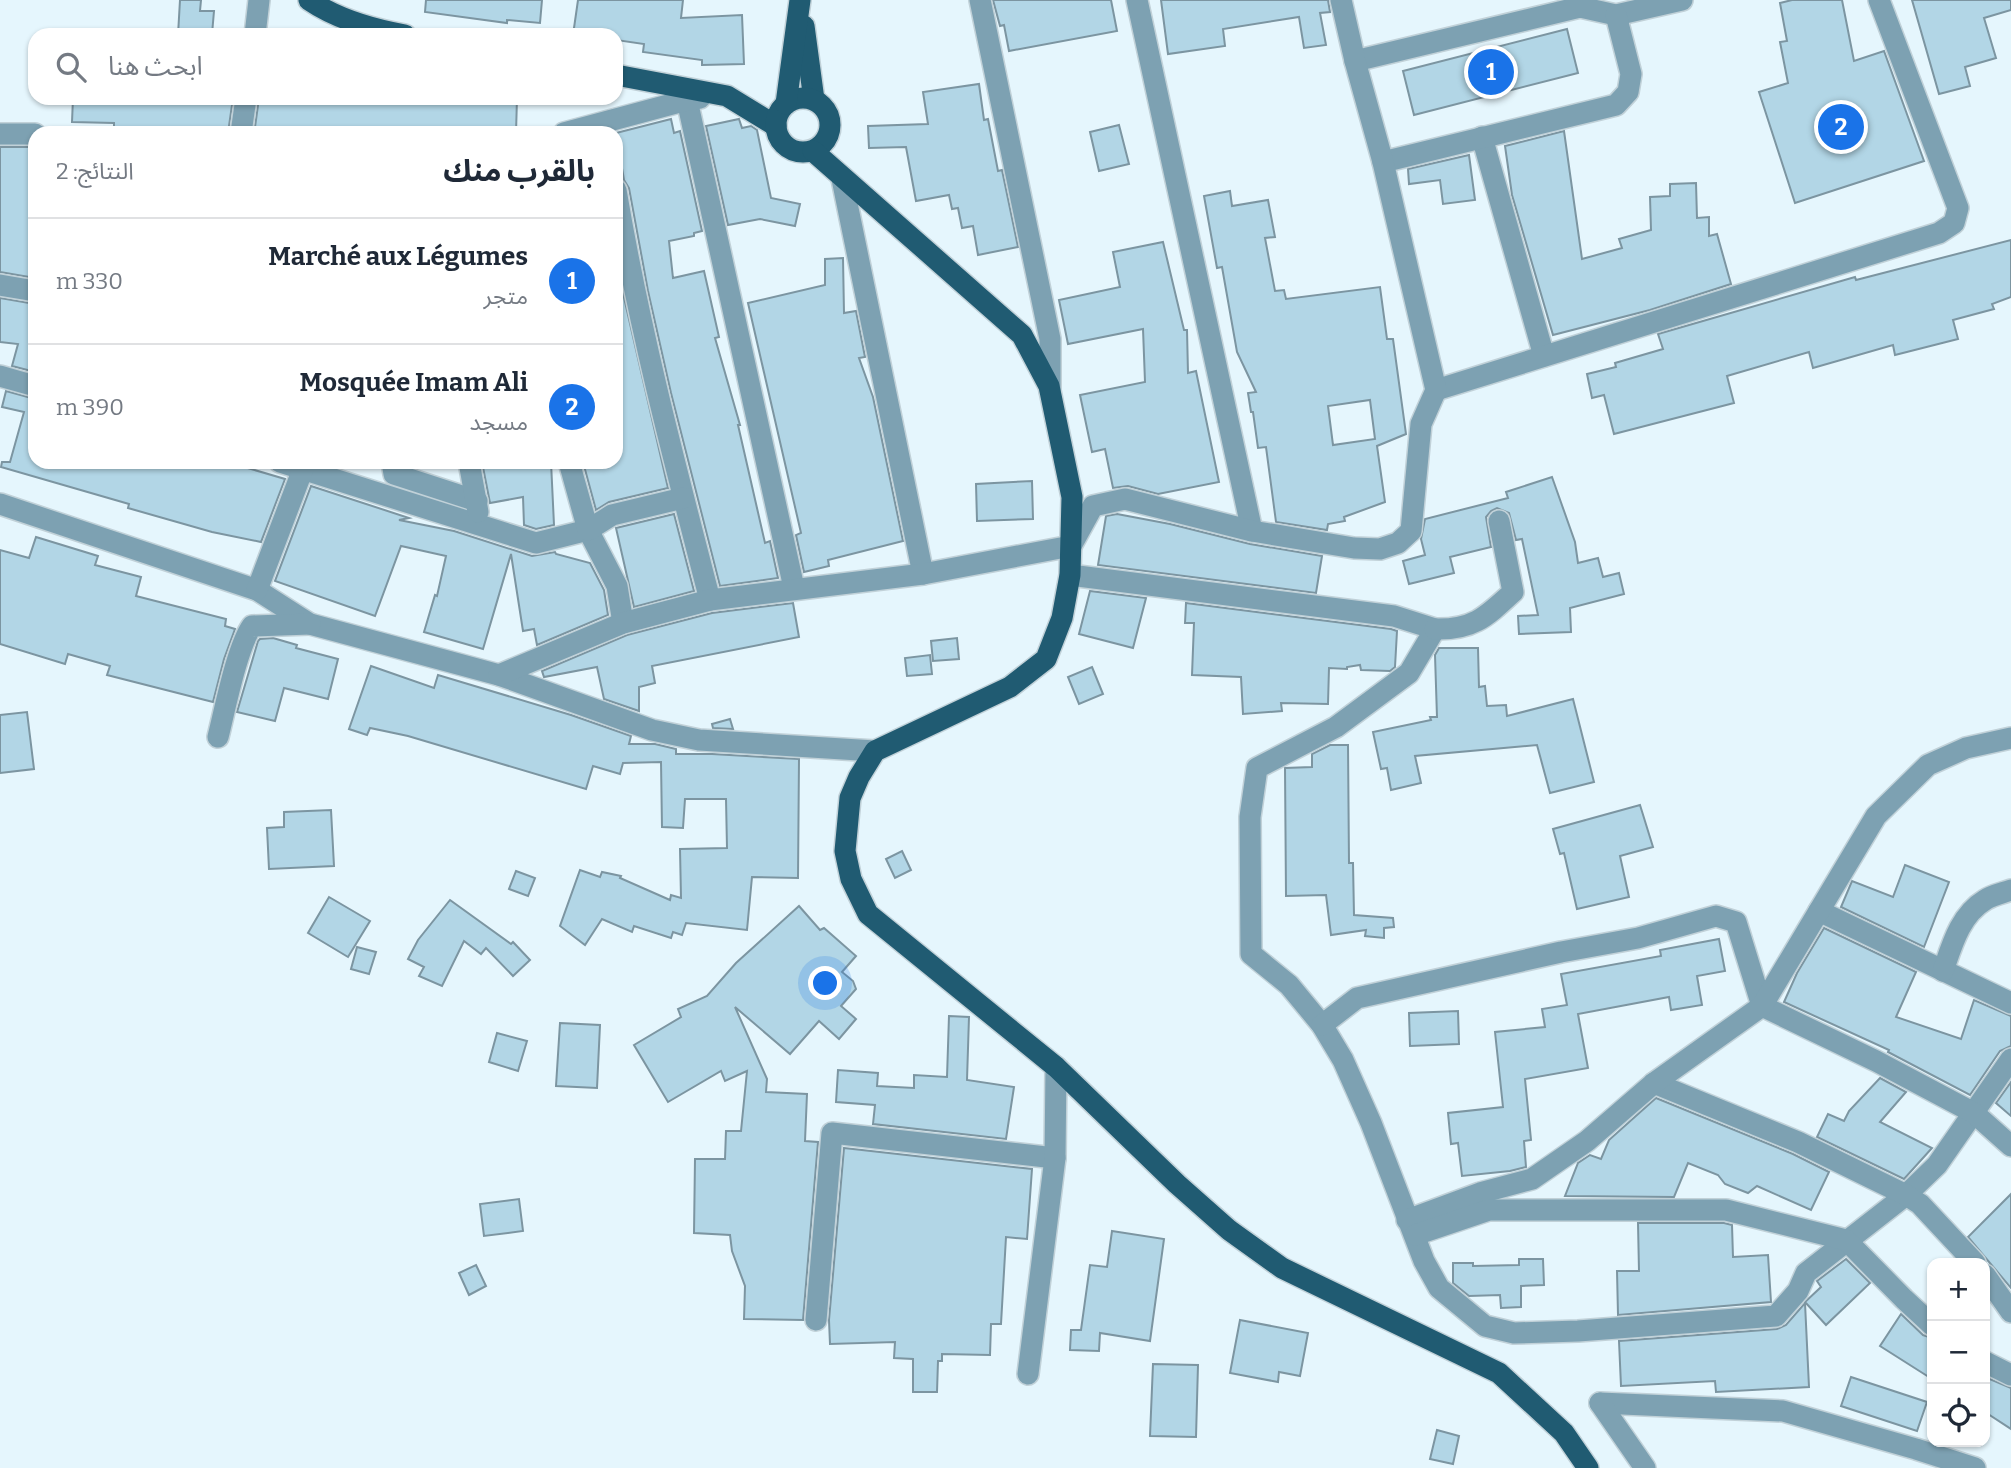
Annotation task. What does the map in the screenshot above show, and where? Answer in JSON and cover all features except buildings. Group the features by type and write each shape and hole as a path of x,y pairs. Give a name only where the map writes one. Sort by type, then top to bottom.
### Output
{"main road":[{"path":"309,0 326,12 373,28"},
{"path":"801,0 814,100"},
{"path":"786,104 801,0"},
{"path":"623,76 727,96 776,126"},
{"path":"804,98 814,100 828,113 830,131 821,146 813,151 804,153 790,150 778,135 776,126 780,111 786,104 804,98"},
{"path":"813,151 1022,335 1050,390 1072,497 1070,575 1062,618 1046,659 1010,687 875,751 859,777 850,798 845,851 851,879 867,914 1056,1067 1177,1185 1229,1230 1282,1268 1499,1373 1564,1433 1588,1468"}],"street":[{"path":"256,28 259,0"},
{"path":"980,0 1050,339 1050,390"},
{"path":"1137,0 1252,531"},
{"path":"499,675 623,623 710,600 923,574 1071,546 1093,506 1125,499 1252,531 1353,548 1380,549 1398,543 1411,531 1420,424 1436,390 1383,162 1341,0"},
{"path":"1355,61 1580,3 1616,15 1682,0"},
{"path":"1436,390 1939,233 1954,223 1958,208 1879,0"},
{"path":"1383,162 1616,105 1628,92 1631,74 1616,15"},
{"path":"611,126 687,100 727,96"},
{"path":"687,100 794,589"},
{"path":"242,126 245,105"},
{"path":"0,134 28,134"},
{"path":"1482,137 1544,356"},
{"path":"842,179 923,574"},
{"path":"623,258 710,600"},
{"path":"0,285 28,290"},
{"path":"0,376 28,384"},
{"path":"257,590 303,469 536,543 588,530 611,515 683,498"},
{"path":"393,469 394,474 477,501"},
{"path":"470,469 481,527"},
{"path":"571,469 588,530 617,586 623,623"},
{"path":"0,504 257,590 310,624"},
{"path":"1070,575 1394,616 1435,629 1454,630 1484,619 1513,592 1499,521"},
{"path":"218,737 242,649 253,626 310,624 499,675 652,730 699,740 875,751"},
{"path":"1435,629 1409,673 1336,727 1257,768 1250,817 1251,954 1289,985 1322,1025 1343,1060 1371,1123 1424,1261 1440,1288 1485,1326 1514,1333 1578,1331 1776,1316 1798,1291 1806,1273 1906,1195 1937,1166 2011,1059"},
{"path":"1411,1227 1480,1193 1532,1179 1587,1141 1654,1083 1762,1006 1876,816 1928,765 1966,748 2011,738"},
{"path":"1942,971 1957,931 1973,910 1986,899 2011,890"},
{"path":"1819,911 2011,1003"},
{"path":"1322,1025 1357,998 1561,952 1638,938 1716,916 1737,922 1762,1006 1876,1061 1974,1113 2011,1146"},
{"path":"1028,1374 1055,1158 1056,1067"},
{"path":"1654,1083 1798,1142 1906,1195 1920,1204 1970,1258"},
{"path":"816,1320 832,1133 1055,1158"},
{"path":"1411,1227 1489,1210 1726,1210 1846,1240 1928,1321"},
{"path":"1990,1282 2011,1312"},
{"path":"1990,1364 2011,1375"},
{"path":"1645,1468 1600,1403 1783,1411 1916,1448 1975,1468"}],"place":[{"name":"Marché aux Légumes","path":"1491,72"},
{"name":"Mosquée Imam Ali","path":"1841,127"}]}
